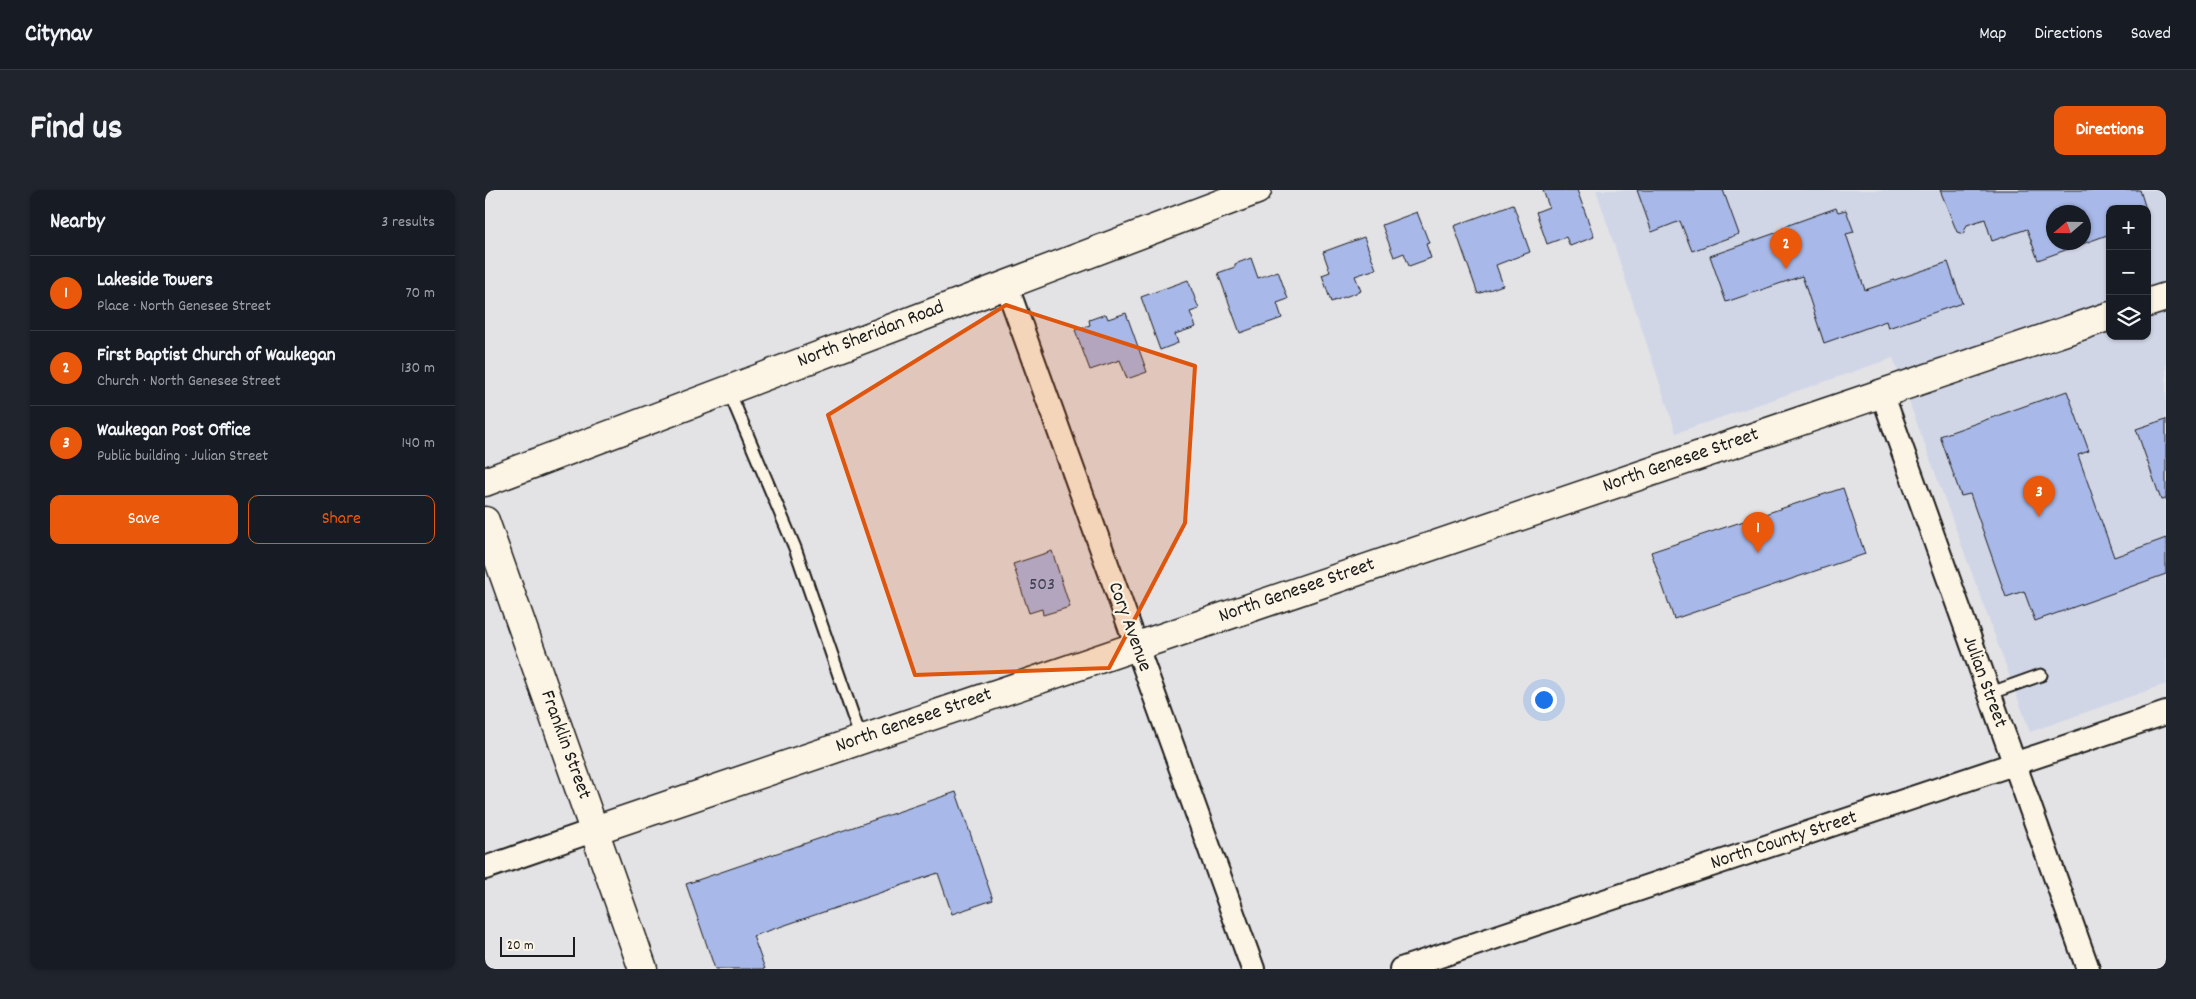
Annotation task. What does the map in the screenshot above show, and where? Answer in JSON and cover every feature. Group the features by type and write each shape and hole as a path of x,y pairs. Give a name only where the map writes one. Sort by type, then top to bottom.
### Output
{"street":[{"name":"North Sheridan Road","path":"485,482 1257,190"},
{"name":"Cory Avenue","path":"1006,284 1253,969"},
{"path":"2151,302 2166,297"},
{"name":"North Genesee Street","path":"485,868 2106,317"},
{"name":"Julian Street","path":"1882,393 2085,968"},
{"name":"Franklin Street","path":"485,521 643,969"},
{"name":"North County Street","path":"1401,969 2166,713"}],"lane":[{"path":"728,389 795,548 861,739"},
{"path":"1988,694 2041,675"}],"highlighted area":[{"path":"1006,305 1195,366 1185,523 1109,668 915,675 828,415"}],"shaded area":[{"path":"1596,190 2166,190 2166,684 2030,732 1893,358 1676,433"}],"building":[{"path":"1543,190 1577,190 1594,237 1570,246 1566,237 1547,244 1536,212 1549,207"},
{"path":"1637,190 1723,190 1739,234 1692,251 1680,221 1652,232"},
{"path":"1940,190 2140,190 2145,205 2106,205 2106,235 2091,241 2091,205 2046,205 2046,250 2066,250 2038,260 2027,229 1992,241 1985,219 1967,225 1963,234 1957,232"},
{"path":"1513,204 1530,252 1496,265 1503,285 1478,294 1454,226"},
{"path":"1836,208 1838,212 1846,210 1854,232 1846,234 1865,290 1948,262 1962,303 1888,328 1886,321 1824,343 1802,276 1726,302 1710,256 1784,230 1783,227"},
{"path":"1417,212 1429,243 1426,244 1431,258 1409,266 1404,253 1394,257 1382,225"},
{"path":"1364,237 1376,269 1355,276 1361,291 1331,302 1322,275 1330,272 1323,252"},
{"path":"1251,258 1258,278 1278,271 1288,299 1277,303 1282,318 1240,333 1218,273 1235,267 1235,264"},
{"path":"1188,280 1199,309 1190,312 1196,327 1175,334 1178,343 1160,350 1141,297"},
{"path":"1126,313 1147,372 1127,379 1120,360 1090,370 1075,330 1090,325 1089,320 1106,314 1108,319"},
{"path":"2067,391 2089,451 2078,455 2114,557 2166,538 2166,574 2035,621 2024,591 2006,597 1970,494 1961,496 1940,436"},
{"path":"2166,419 2166,499 2161,500 2136,429"},
{"path":"1843,488 1865,554 1674,619 1651,552"},
{"path":"1052,551 1070,607 1043,615 1042,609 1029,613 1013,564"},
{"path":"956,792 993,900 952,914 938,873 753,936 765,969 715,969 686,884"}],"place":[{"name":"First Baptist Church of Waukegan","path":"1786,269"},
{"name":"Waukegan Post Office","path":"2039,517"},
{"name":"Lakeside Towers","path":"1758,553"}]}
